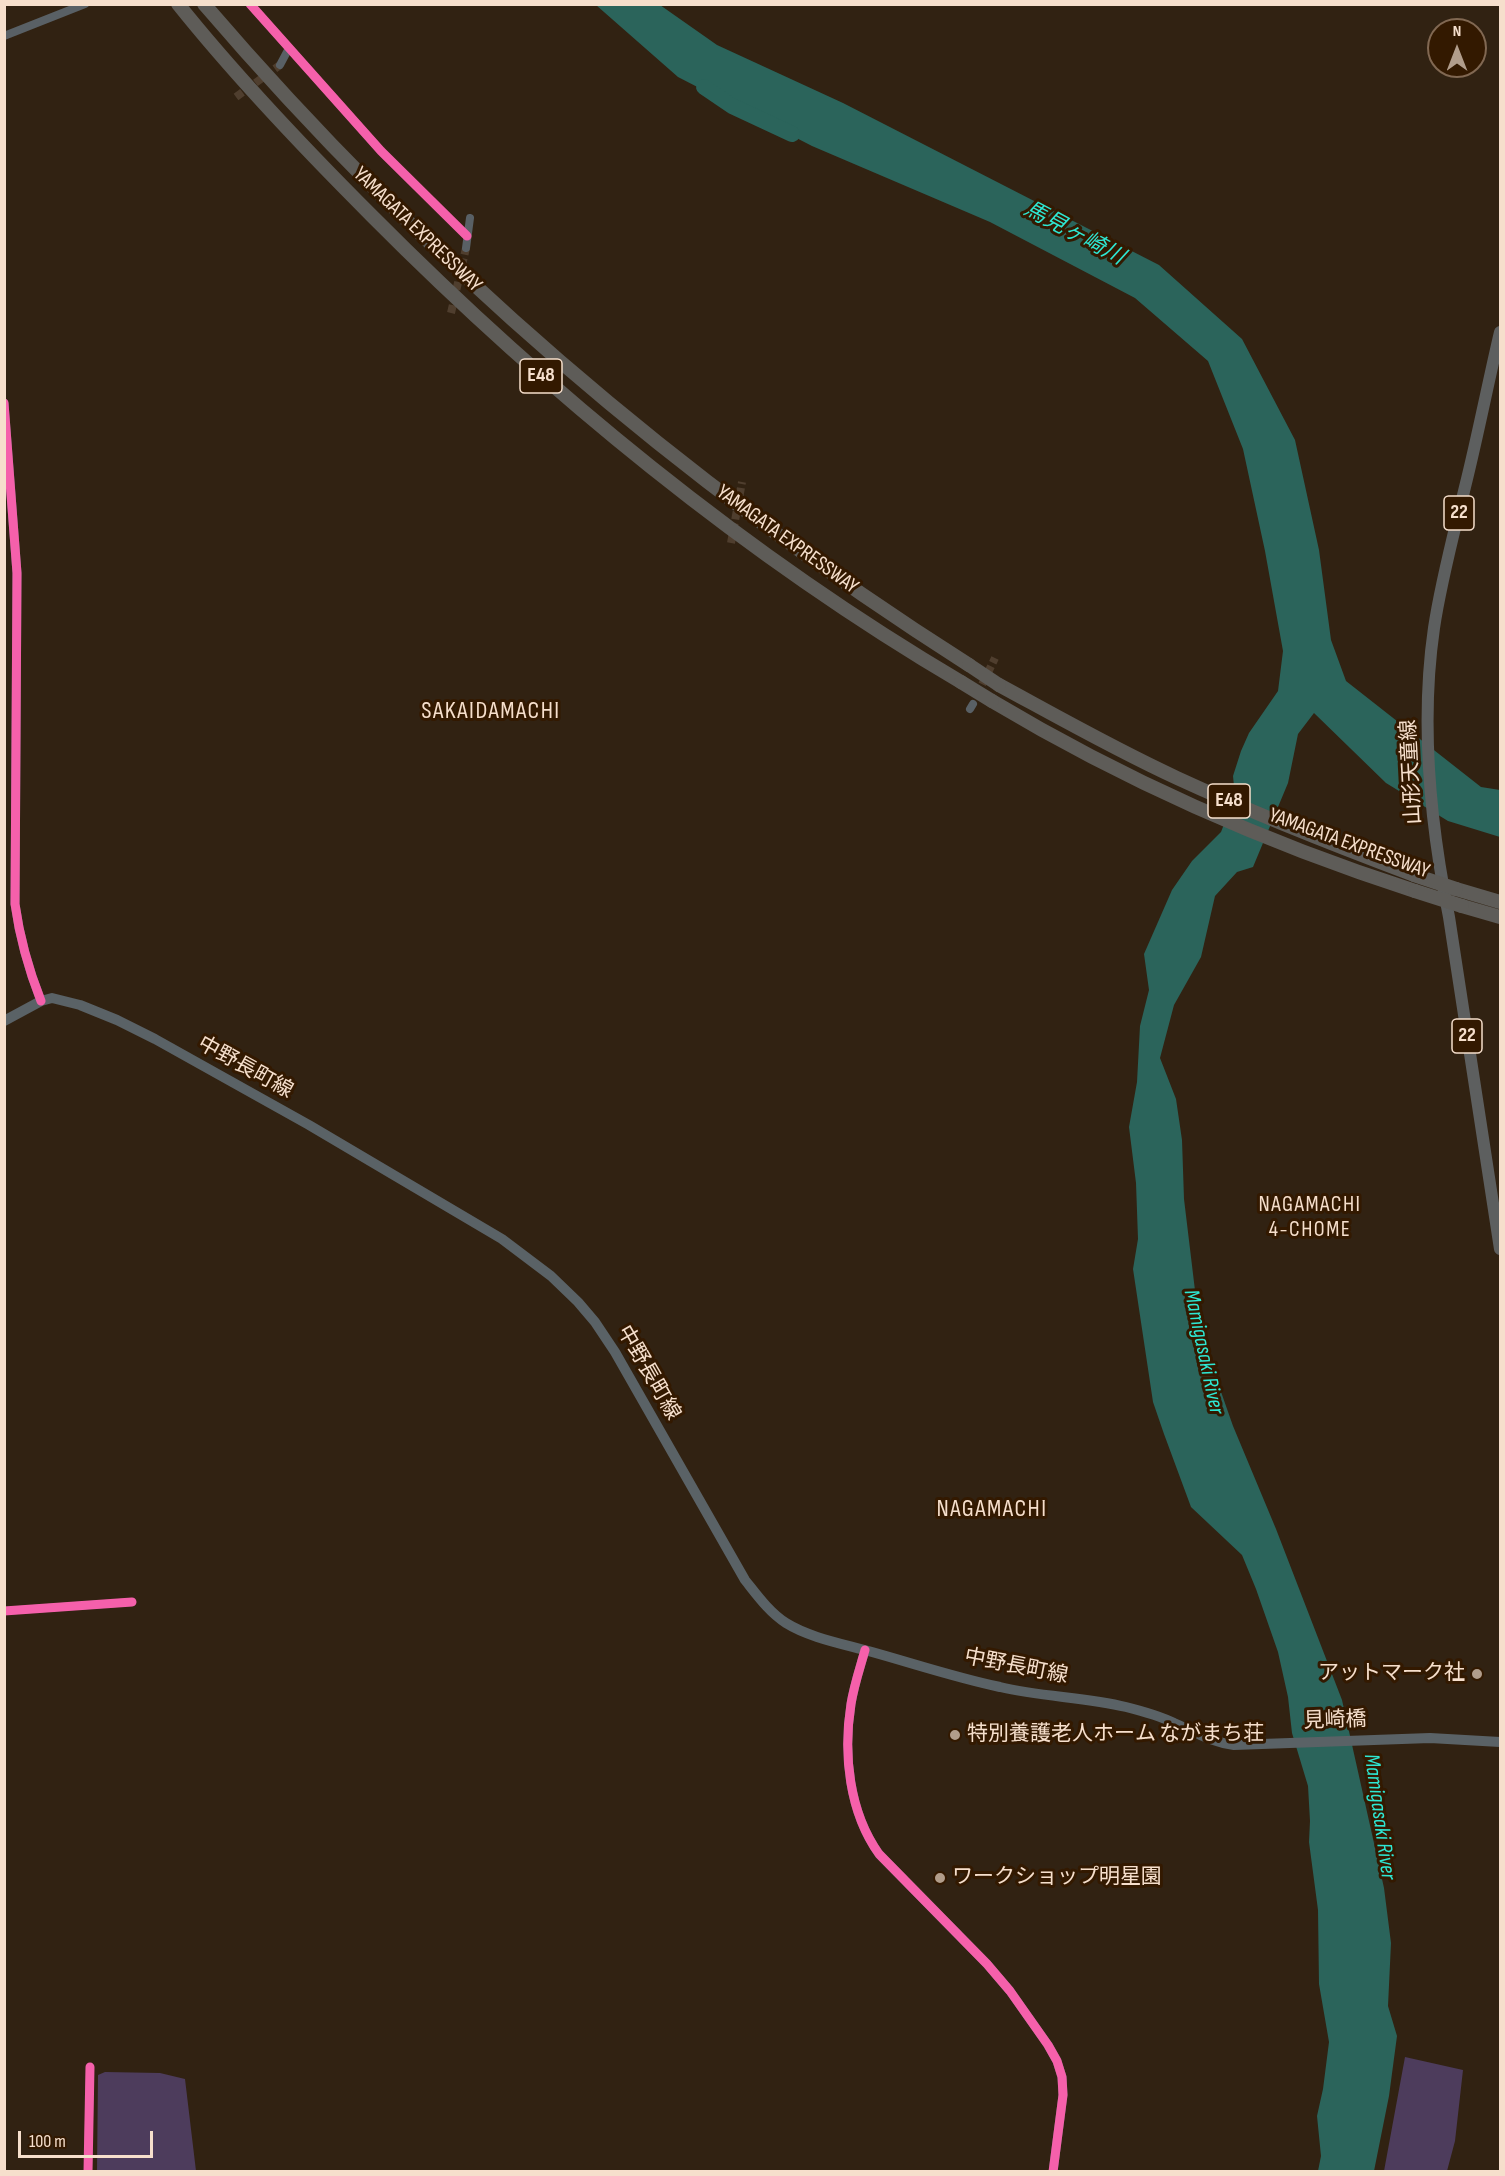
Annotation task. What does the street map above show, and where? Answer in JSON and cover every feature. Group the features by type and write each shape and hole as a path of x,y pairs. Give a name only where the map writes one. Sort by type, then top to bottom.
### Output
{"highway":[{"name":"YAMAGATA EXPRESSWAY","path":"178,4 294,138 436,281 547,381 719,519 831,599 1029,723 1149,785 1254,832 1351,870 1500,917"},
{"name":"YAMAGATA EXPRESSWAY","path":"204,4 251,59 330,144 413,227 546,351 693,473 909,627 999,685 1098,739 1175,777 1255,813 1363,856 1500,902"}],"main road":[{"name":"山形天童線","path":"1500,332 1434,628 1428,696 1428,752 1439,865 1500,1249"},
{"name":"中野長町線","path":"41,1001 52,998 80,1005 155,1039 461,1214 501,1239 550,1276 578,1302 595,1322 615,1352 745,1580 762,1601 785,1622 798,1629 865,1650 999,1687 1034,1694 1096,1700 1173,1722 1222,1744 1241,1744"},
{"path":"4,1021 41,1001"},
{"name":"見崎橋","path":"1241,1744 1430,1738 1500,1742"}],"street":[{"path":"4,36 85,4"},
{"path":"250,4 381,151 467,236"},
{"path":"280,65 289,48"},
{"path":"466,248 470,218"},
{"path":"4,403 17,573 15,904 27,967 41,1001"},
{"path":"4,1611 132,1602"},
{"path":"865,1650 855,1686 849,1724 850,1773 858,1816 866,1836 879,1854 987,1964 1010,1991 1057,2061 1062,2078 1063,2095 1053,2172"},
{"path":"88,2172 90,2067"}],"shaded area":[{"path":"1405,2057 1463,2070 1455,2141 1447,2171 1384,2171"},
{"path":"105,2072 160,2073 185,2079 196,2171 97,2171 98,2075"}],"water":[{"name":"Mamigasaki River","path":"596,5 660,5 717,45 843,103 1159,265 1242,339 1295,440 1319,550 1331,640 1346,681 1481,787 1500,790 1500,837 1448,821 1386,783 1314,713 1298,734 1288,783 1253,867 1237,872 1215,896 1201,957 1174,1005 1160,1058 1176,1099 1182,1140 1184,1199 1200,1332 1233,1426 1276,1529 1342,1700 1384,1888 1391,1943 1388,2006 1397,2036 1389,2096 1374,2171 1318,2171 1321,2156 1317,2116 1329,2042 1319,1984 1318,1910 1309,1842 1308,1786 1292,1733 1288,1697 1278,1652 1256,1589 1242,1555 1191,1507 1153,1402 1133,1269 1138,1239 1136,1183 1129,1127 1137,1082 1140,1026 1149,990 1144,954 1172,890 1192,861 1221,832 1235,796 1233,776 1241,751 1249,733 1278,691 1283,651 1243,449 1208,361 1135,298 990,222 812,146 678,77"}],"waterway":[{"name":"馬見ヶ崎川","path":"704,87 732,106 792,134"}],"tunnel":[{"path":"236,97 280,65"},
{"path":"451,313 466,248"},
{"path":"731,543 742,482"},
{"path":"977,695 995,658"}],"cycle path":[{"path":"250,4 381,151 467,236"},
{"path":"4,403 17,573 15,904 25,954 41,1001"},
{"path":"4,1611 132,1602"},
{"path":"865,1650 852,1697 848,1743 851,1782 861,1820 879,1854 987,1964 1010,1991 1057,2061 1062,2077 1063,2095 1053,2172"},
{"path":"88,2172 90,2067"}],"place":[{"name":"アットマーク社","path":"1477,1674"},
{"name":"特別養護老人ホーム ながまち荘","path":"955,1735"},
{"name":"ワークショップ明星園","path":"940,1878"}],"district":[{"name":"SAKAIDAMACHI","path":"491,712"},
{"name":"NAGAMACHI 4-CHOME","path":"1310,1218"},
{"name":"NAGAMACHI","path":"992,1510"}]}
